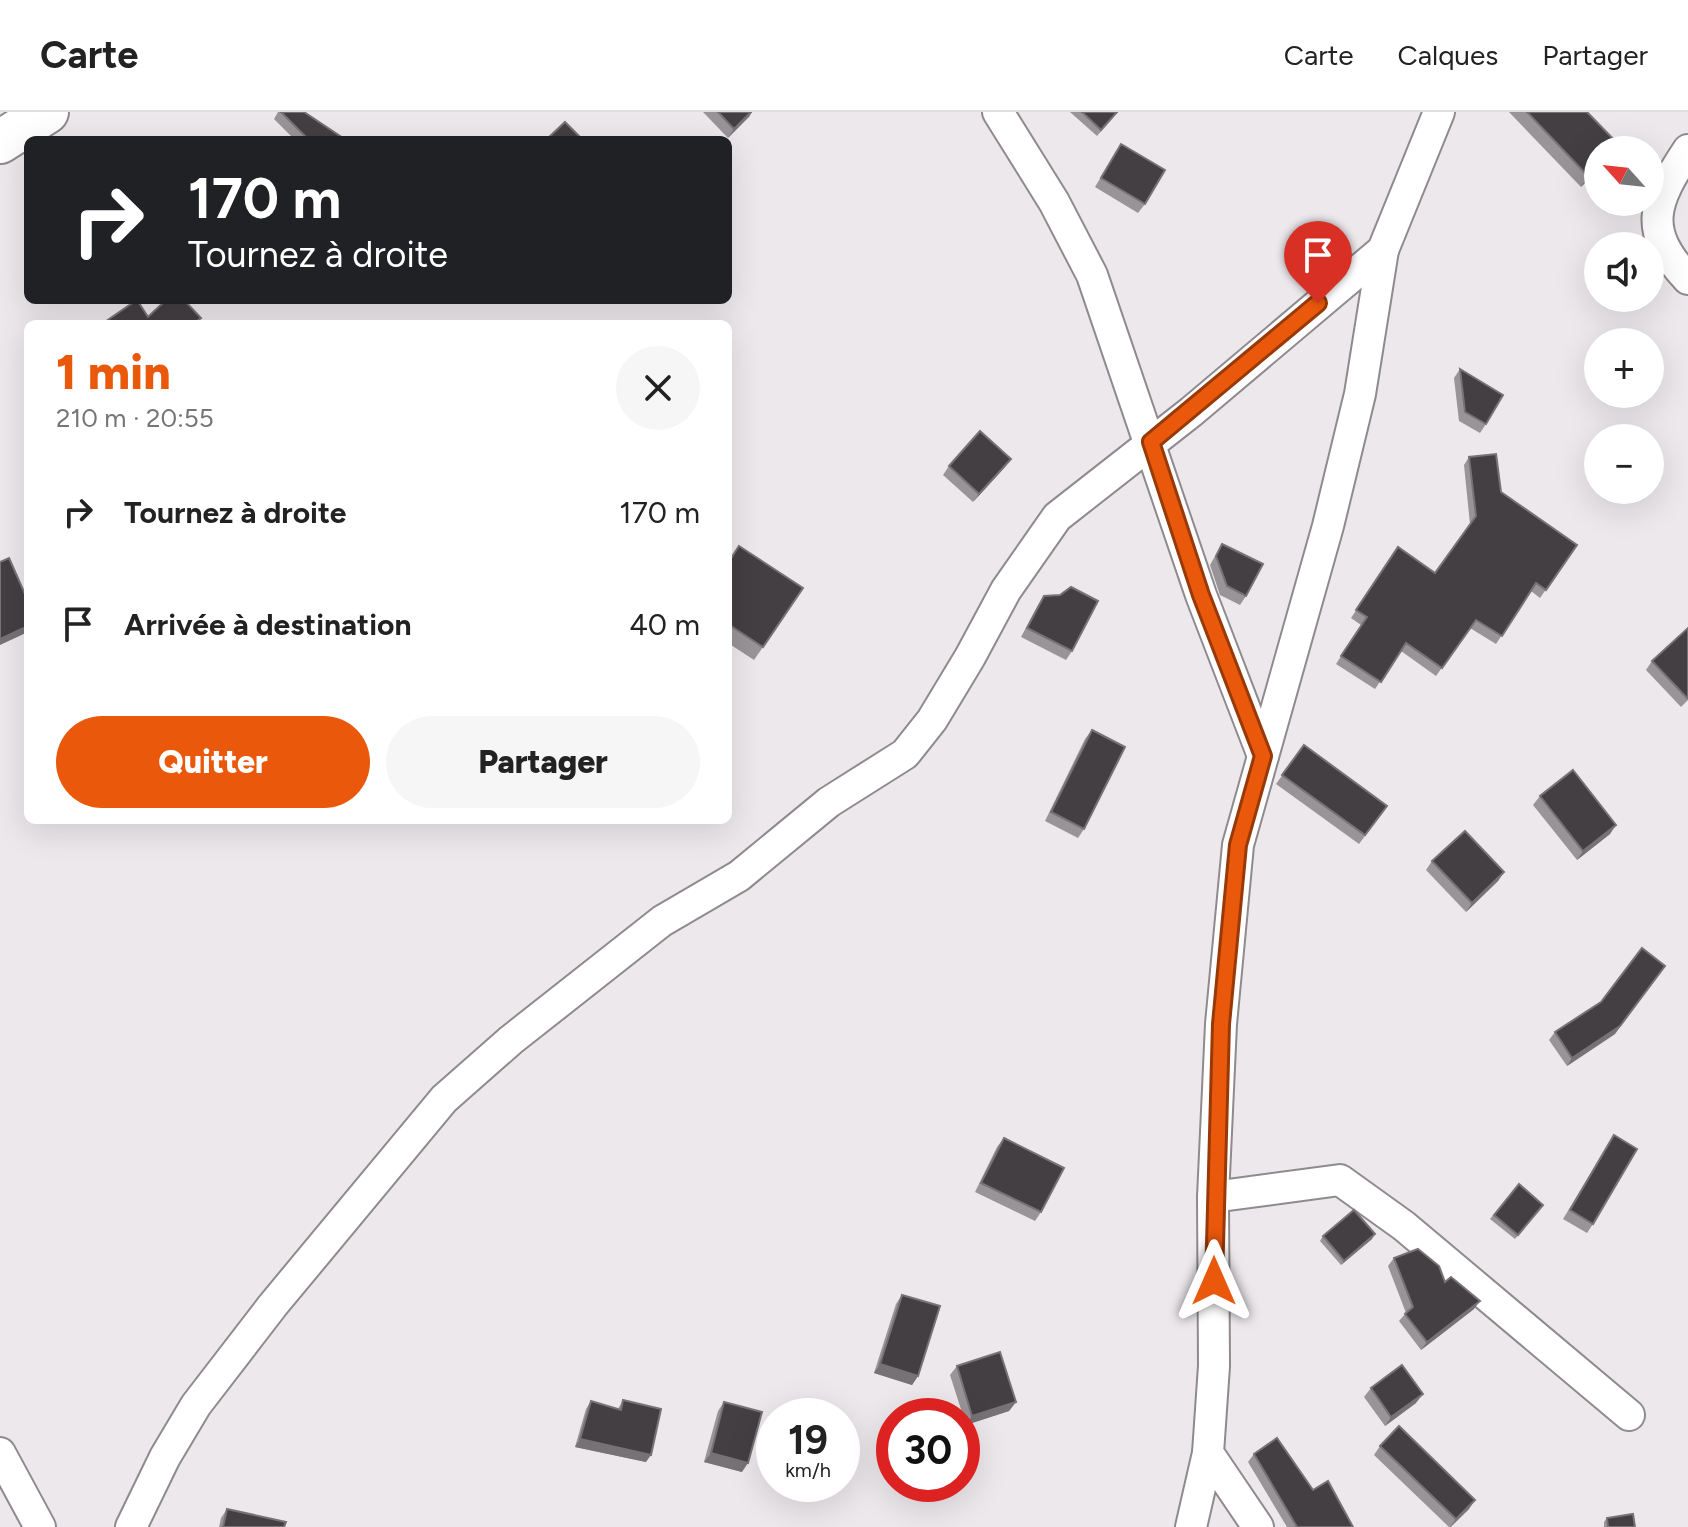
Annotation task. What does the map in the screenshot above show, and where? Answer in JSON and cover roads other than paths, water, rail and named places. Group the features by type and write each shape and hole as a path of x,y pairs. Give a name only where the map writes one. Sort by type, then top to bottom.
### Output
{"main road":[{"path":"0,142 47,112"}],"street":[{"path":"998,112 1054,202 1092,275 1201,595 1263,756"},
{"path":"1191,1527 1208,1453 1214,1366 1213,1197 1221,1024 1238,845 1335,497 1360,394 1383,250 1439,112"},
{"path":"1688,150 1659,206 1657,235 1666,255 1688,279"},
{"path":"131,1527 165,1457 196,1405 273,1305 444,1099 511,1040 662,921 739,876 829,802 905,754 932,720 1006,590 1057,517 1383,250"},
{"path":"1213,1197 1340,1180 1404,1226 1629,1415"},
{"path":"0,1453 40,1527"},
{"path":"1208,1453 1258,1527"}]}
